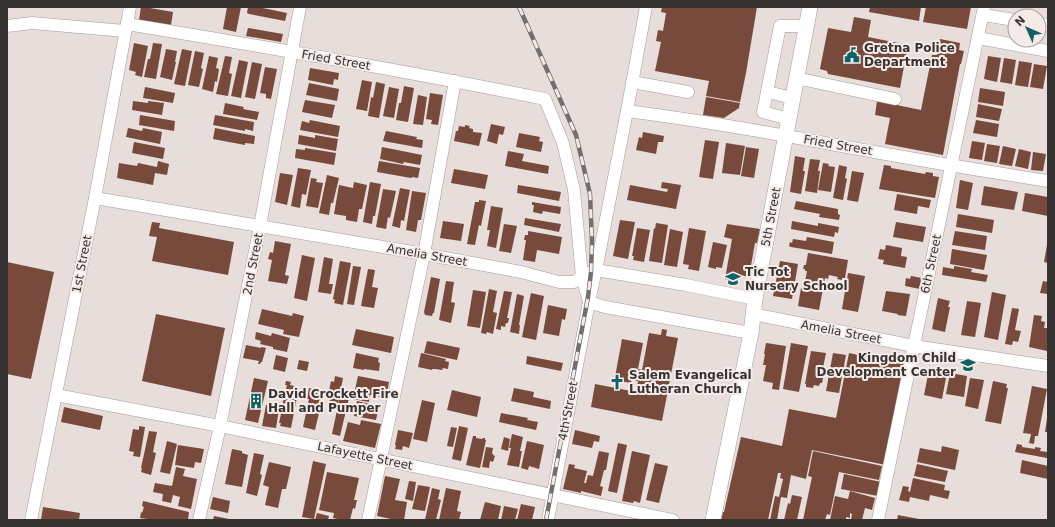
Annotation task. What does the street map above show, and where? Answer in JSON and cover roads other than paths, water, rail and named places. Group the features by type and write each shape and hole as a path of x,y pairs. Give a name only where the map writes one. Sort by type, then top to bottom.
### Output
{"main road":[{"name":"5th Street","path":"713,520 751,333 754,307 810,7"}],"street":[{"name":"1st Street","path":"31,520 95,198 130,7"},
{"name":"2nd Street","path":"198,520 220,426 260,226 300,7"},
{"name":"4th Street","path":"548,520 646,7"},
{"path":"984,11 1007,18"},
{"name":"6th Street","path":"878,520 984,11"},
{"name":"Fried Street","path":"7,26 32,23 126,27 292,52 455,81 545,99 563,143 574,190 582,276"},
{"path":"789,119 763,112 780,26 806,26"},
{"path":"978,38 1048,51"},
{"path":"796,78 895,99"},
{"path":"368,520 424,254 455,81"},
{"path":"632,82 688,92"},
{"path":"767,92 793,98"},
{"name":"Fried Street","path":"627,111 660,115 951,166 1048,181"},
{"name":"Amelia Street","path":"95,198 424,254 521,272 559,282 574,282 582,276 596,270 686,285 754,307 914,346 1048,366"},
{"path":"582,276 589,302 605,307 751,333"},
{"name":"Lafayette Street","path":"56,395 220,426 673,520"}],"railway":[{"path":"519,7 576,135 590,194 592,241 591,272 588,297 546,520"}],"place":[{"name":"Gretna Police Department","path":"852,55"},
{"name":"Tic Tot Nursery School","path":"733,279"},
{"name":"Kingdom Child Development Center","path":"968,365"},
{"name":"Salem Evangelical Lutheran Church","path":"617,382"},
{"name":"David Crockett Fire Hall and Pumper","path":"256,401"}]}
